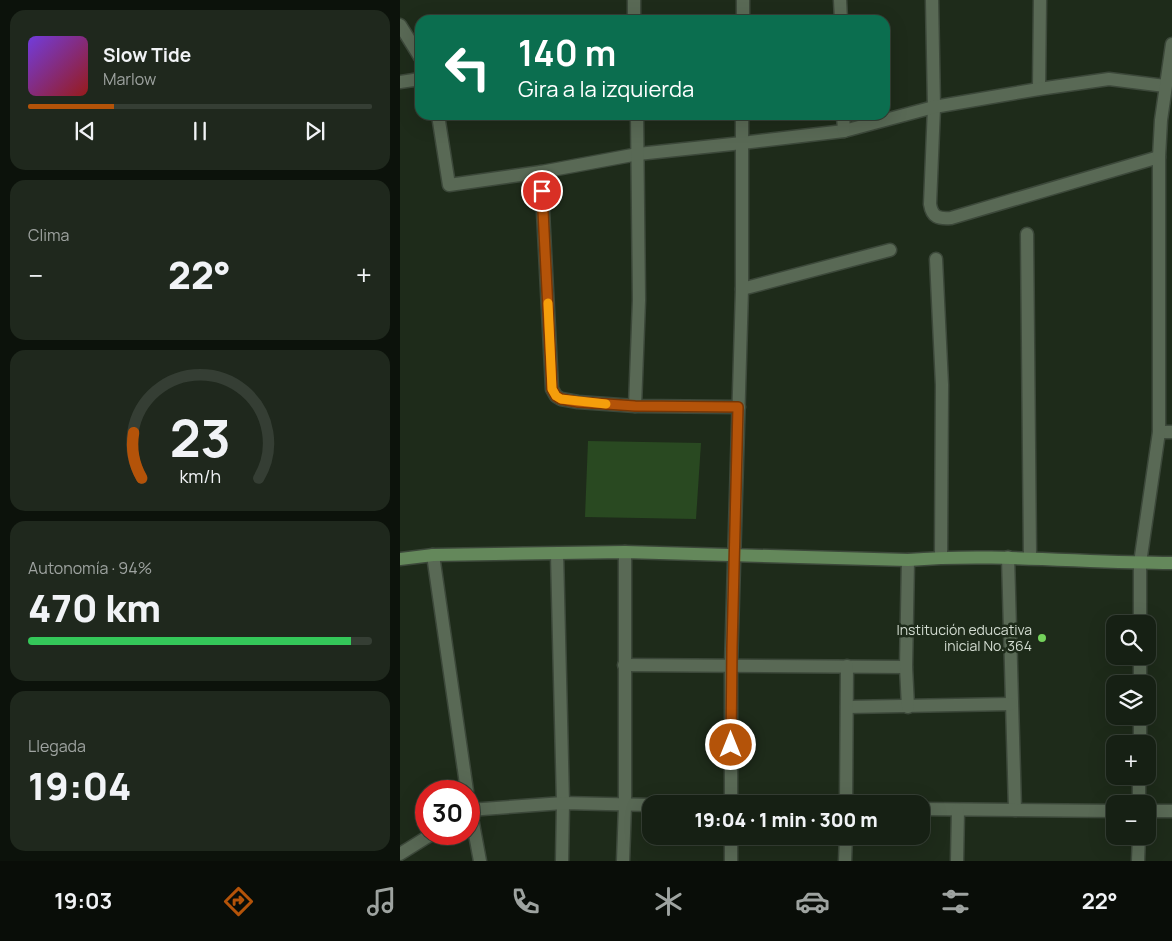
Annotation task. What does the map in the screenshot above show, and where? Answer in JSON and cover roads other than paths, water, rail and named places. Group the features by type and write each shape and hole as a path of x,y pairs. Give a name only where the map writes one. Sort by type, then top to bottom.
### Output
{"street":[{"path":"634,0 634,15"},
{"path":"743,0 743,15"},
{"path":"840,0 841,15"},
{"path":"932,0 934,108 930,204 931,212 936,217 941,219 951,218 1159,157"},
{"path":"1039,89 1040,0"},
{"path":"400,25 415,49"},
{"path":"1140,615 1140,563 1165,432 1159,157 1165,86 1172,44"},
{"path":"400,82 415,80"},
{"path":"890,119 934,108 1039,89 1109,80 1165,86"},
{"path":"439,120 449,185 541,172 638,154 742,144 844,131 887,120"},
{"path":"635,406 639,300 637,120"},
{"path":"732,795 731,666 742,289 742,120"},
{"path":"843,120 844,131"},
{"path":"541,172 552,389 556,396 561,399 635,406 738,407"},
{"path":"1027,234 1030,557"},
{"path":"742,289 890,250"},
{"path":"936,259 942,385 941,557"},
{"path":"622,861 625,805 624,552"},
{"path":"400,559 433,555 624,552 908,560 941,557 1030,557 1172,564"},
{"path":"557,554 563,803 562,861"},
{"path":"433,555 465,780"},
{"path":"1008,557 1015,810"},
{"path":"908,560 906,667 908,707"},
{"path":"624,665 906,667"},
{"path":"846,795 847,666"},
{"path":"847,707 1011,704"},
{"path":"480,807 563,803 642,805"},
{"path":"930,809 1106,810"},
{"path":"957,861 958,810"},
{"path":"1156,811 1172,811"},
{"path":"400,854 415,845"},
{"path":"477,845 480,861"},
{"path":"731,845 731,861"},
{"path":"845,861 846,845"},
{"path":"1138,845 1138,861"}],"place":[{"name":"Institución educativa inicial No. 364","path":"1042,638"}]}
